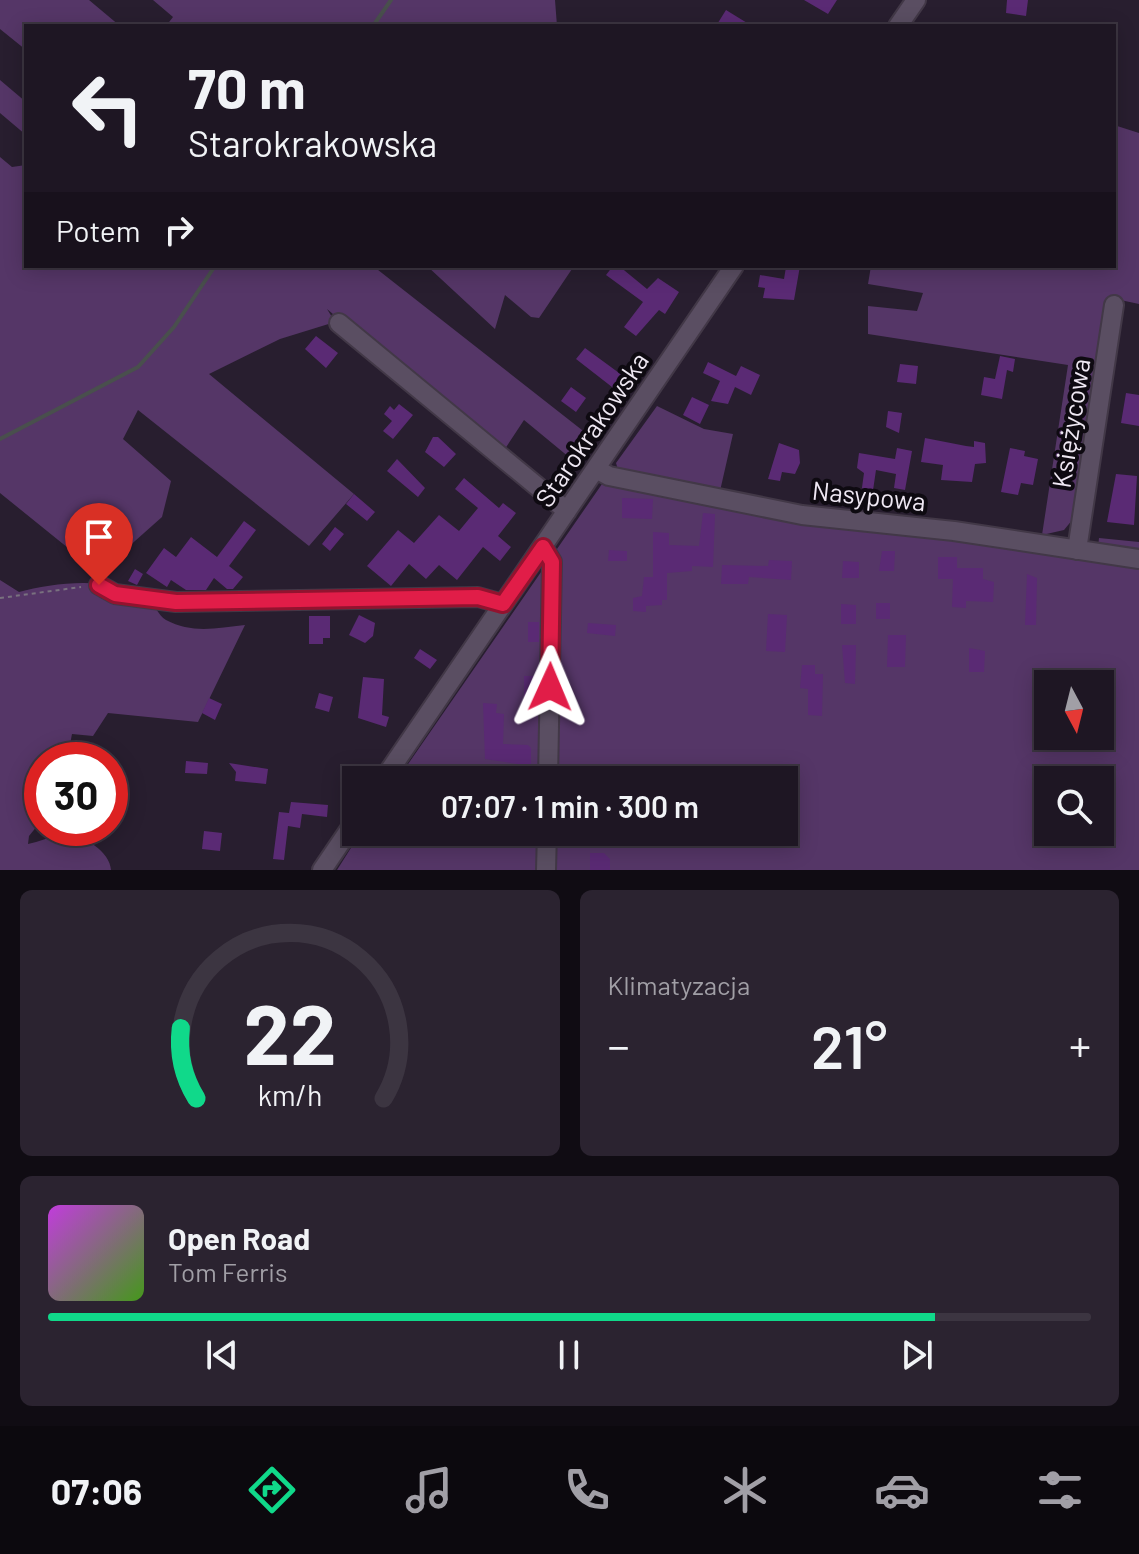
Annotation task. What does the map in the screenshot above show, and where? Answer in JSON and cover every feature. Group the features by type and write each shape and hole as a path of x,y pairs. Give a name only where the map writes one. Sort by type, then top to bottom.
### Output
{"street":[{"path":"899,24 916,0"},
{"name":"Starokrakowska","path":"393,766 733,268"},
{"name":"Księżycowa","path":"1077,550 1114,305"},
{"path":"339,323 567,511"},
{"name":"Nasypowa","path":"596,469 609,476 802,515 954,531 1139,559"},
{"path":"543,547 552,562 548,766"},
{"path":"99,585 115,594 176,602 478,597 503,604"},
{"path":"322,870 342,841"},
{"path":"546,870 547,846"}],"path":[{"path":"0,598 99,585"}],"shaded area":[{"path":"0,0 89,0 118,24 24,24 24,48 0,29"},
{"path":"153,0 555,0 557,24 168,24 173,17"},
{"path":"0,80 24,100 24,133 0,113"},
{"path":"1116,126 1139,133 1139,304 1111,298 1073,519 1064,530 1042,535 1068,365 868,334 868,306 917,311 923,293 868,284 871,268 1116,268"},
{"path":"0,157 12,167 24,165 24,268 376,268 596,441 581,467 524,420 501,455 327,309 335,322 280,339 209,374 354,494 309,546 138,410 123,439 171,481 162,517 99,573 0,493"},
{"path":"429,268 573,268 539,318 531,317 505,295 495,329"},
{"path":"657,406 704,429 733,434 720,491 619,473 616,463"},
{"path":"602,484 803,522 1139,565 1139,870 337,870 352,846 798,846 798,766 407,766"},
{"path":"1099,538 1139,542 1139,554 1098,547"},
{"path":"0,580 19,592 66,584 117,586 146,598 163,618 185,627 205,629 245,625 198,722 108,713 93,736 72,734 70,742 24,742 24,846 95,846 105,856 111,870 0,870"}],"building":[{"path":"804,0 837,0 828,14"},
{"path":"1007,0 1028,0 1026,16 1006,13"},
{"path":"726,10 749,24 717,24"},
{"path":"611,268 621,268 647,289 658,278 679,292 665,314 659,310 636,336 624,327 643,302 606,275"},
{"path":"786,268 800,268 794,300 763,298 765,288 758,287 760,275 784,279"},
{"path":"316,336 338,353 326,368 305,349"},
{"path":"585,348 630,381 621,394 576,359"},
{"path":"1000,356 1015,359 1013,372 1007,370 1002,399 981,395 984,377 995,379"},
{"path":"708,362 736,376 741,366 760,375 751,395 735,387 728,404 711,401 720,381 703,373"},
{"path":"900,364 918,366 916,384 897,382"},
{"path":"571,387 586,398 576,412 561,401"},
{"path":"1126,393 1139,395 1139,426 1121,423"},
{"path":"692,397 709,405 700,424 683,415"},
{"path":"399,404 413,415 393,439 383,431 392,421 384,414 390,406 394,410"},
{"path":"888,411 902,413 899,433 886,427"},
{"path":"433,437 438,437 456,454 444,467 425,452"},
{"path":"925,438 974,447 974,441 985,443 986,463 975,464 972,482 941,480 943,465 921,462"},
{"path":"779,443 799,450 800,463 795,474 782,472 780,481 768,479"},
{"path":"897,448 912,451 905,490 894,488 896,474 876,470 871,504 860,502 864,473 857,468 859,453 895,459"},
{"path":"1010,448 1025,451 1024,456 1038,459 1033,485 1021,483 1018,495 1001,492"},
{"path":"397,459 425,488 418,497 387,471"},
{"path":"1116,474 1137,476 1134,525 1107,522"},
{"path":"464,478 499,508 503,503 516,513 498,536 511,547 500,561 483,547 457,580 439,565 426,579 409,564 391,586 367,566 398,530 414,543 439,515 459,531 478,508 455,489"},
{"path":"354,494 375,512 367,521 346,504"},
{"path":"622,498 653,499 652,519 622,518"},
{"path":"703,513 715,514 713,567 692,566 692,571 667,573 667,600 662,600 662,605 646,606 646,612 633,611 633,598 642,596 644,577 653,577 653,532 669,533 669,545 699,546"},
{"path":"244,521 256,530 229,566 243,577 233,589 227,589 214,578 206,590 186,590 171,580 167,587 146,573 164,548 176,557 191,537 217,557"},
{"path":"335,527 344,534 330,551 322,544"},
{"path":"609,550 627,551 627,561 608,561"},
{"path":"882,551 895,551 894,571 879,571"},
{"path":"938,557 957,557 957,568 983,568 983,579 994,582 993,602 966,601 966,608 952,607 953,579 938,579"},
{"path":"769,560 792,561 791,580 749,577 748,584 721,584 722,565 768,566"},
{"path":"843,561 859,562 859,578 842,578"},
{"path":"135,569 143,574 137,585 128,581"},
{"path":"1027,574 1037,578 1036,625 1025,625"},
{"path":"876,603 890,603 890,619 876,619"},
{"path":"841,604 856,605 856,624 841,624"},
{"path":"768,614 787,615 785,652 766,651"},
{"path":"359,615 375,623 373,636 365,643 349,635"},
{"path":"309,616 330,616 330,638 323,638 323,644 309,644"},
{"path":"528,622 539,622 539,642 528,642"},
{"path":"588,623 616,625 615,636 587,633"},
{"path":"888,635 906,635 905,667 887,667"},
{"path":"842,645 856,645 855,684 845,683"},
{"path":"969,648 985,651 984,672 969,672"},
{"path":"420,649 437,660 430,669 414,658"},
{"path":"802,665 815,665 815,674 823,674 822,716 808,715 808,689 800,688"},
{"path":"524,676 538,676 537,700 524,700"},
{"path":"363,677 384,679 382,715 389,717 386,727 358,718"},
{"path":"319,693 333,697 329,712 315,708"},
{"path":"209,698 222,704 215,720 202,713"},
{"path":"483,703 497,704 496,713 504,714 503,744 528,745 531,748 531,766 485,759"},
{"path":"186,761 208,763 207,774 185,773"},
{"path":"229,763 268,769 266,784 235,781 236,772"},
{"path":"291,802 328,805 327,817 302,814 300,828 288,826 284,860 273,859 279,812 289,813"},
{"path":"204,831 222,833 220,851 202,849"},
{"path":"590,853 604,853 610,859 610,870 590,870"}],"waterway":[{"path":"374,24 391,0"},
{"path":"0,439 138,367 174,327 214,268"}],"route":[{"path":"99,585 115,594 176,602 478,597 503,604 543,547 552,562 550,687"}]}
